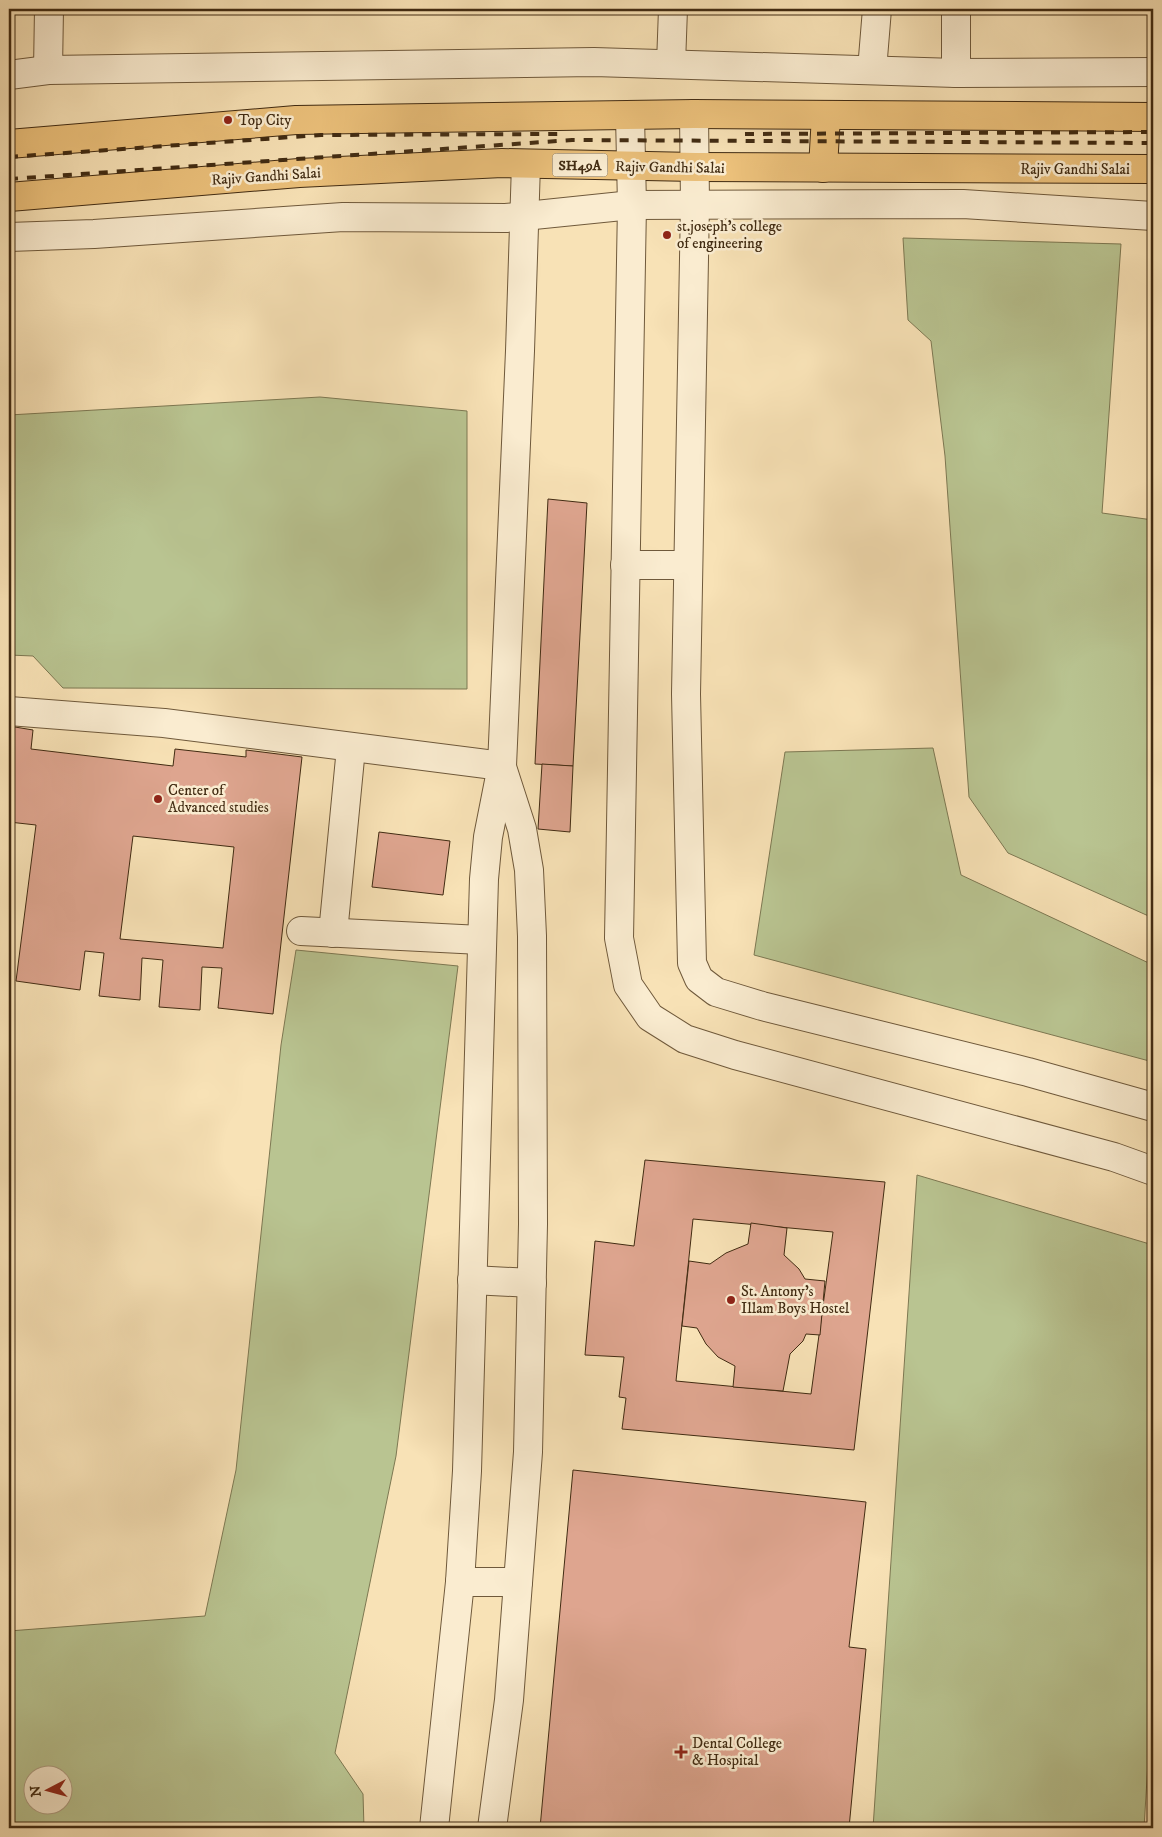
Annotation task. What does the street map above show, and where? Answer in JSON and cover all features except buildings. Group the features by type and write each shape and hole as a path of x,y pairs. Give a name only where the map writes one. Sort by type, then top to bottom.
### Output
{"main road":[{"path":"9,144 296,120 694,114 1153,117"},
{"path":"823,168 826,115"},
{"name":"Rajiv Gandhi Salai","path":"9,197 299,173 492,164 1153,169"}],"street":[{"path":"48,70 49,9"},
{"path":"671,64 672,9"},
{"path":"872,70 877,9"},
{"path":"956,9 956,73"},
{"path":"9,75 48,70 594,62 956,73 1153,72"},
{"path":"694,114 695,167 686,694 692,963 699,979 716,992 762,1006 1028,1072 1153,1107"},
{"path":"630,116 632,205 619,938 628,985 650,1017 685,1039 726,1052 1114,1157 1153,1171"},
{"path":"434,1828 460,1582 467,1471 481,940 488,837 502,766 520,361 526,164"},
{"path":"9,238 343,217 506,218 632,205 963,204 1153,216"},
{"path":"625,565 688,565"},
{"path":"9,711 164,724 502,766"},
{"path":"334,933 351,748"},
{"path":"492,1828 509,1700 528,1452 533,1214 532,946 529,870 522,829 502,766"},
{"path":"301,931 481,940"},
{"path":"472,1280 532,1283"},
{"path":"460,1582 518,1582"}],"green space":[{"path":"903,238 1121,244 1102,513 1153,520 1153,918 1008,853 969,797 945,456 931,341 908,320"},
{"path":"320,397 467,411 467,689 63,688 33,656 9,655 9,415"},
{"path":"933,748 961,875 1153,965 1153,1062 754,955 785,752"},
{"path":"296,950 458,966 396,1456 335,1753 363,1794 364,1828 9,1828 9,1631 205,1616 236,1470 281,1045"},
{"path":"917,1175 1153,1245 1153,1680 1144,1828 873,1828"}],"railway":[{"path":"745,134 1153,132"},
{"path":"9,157 321,135 558,134"},
{"path":"9,179 572,140 1153,143"}],"place":[{"name":"Top City","path":"228,120"},
{"name":"st.joseph's college of engineering","path":"667,235"},
{"name":"Center of Advanced studies","path":"158,799"},
{"name":"St. Antony's Illam Boys Hostel","path":"731,1300"},
{"name":"Dental College & Hospital","path":"681,1752"}]}
